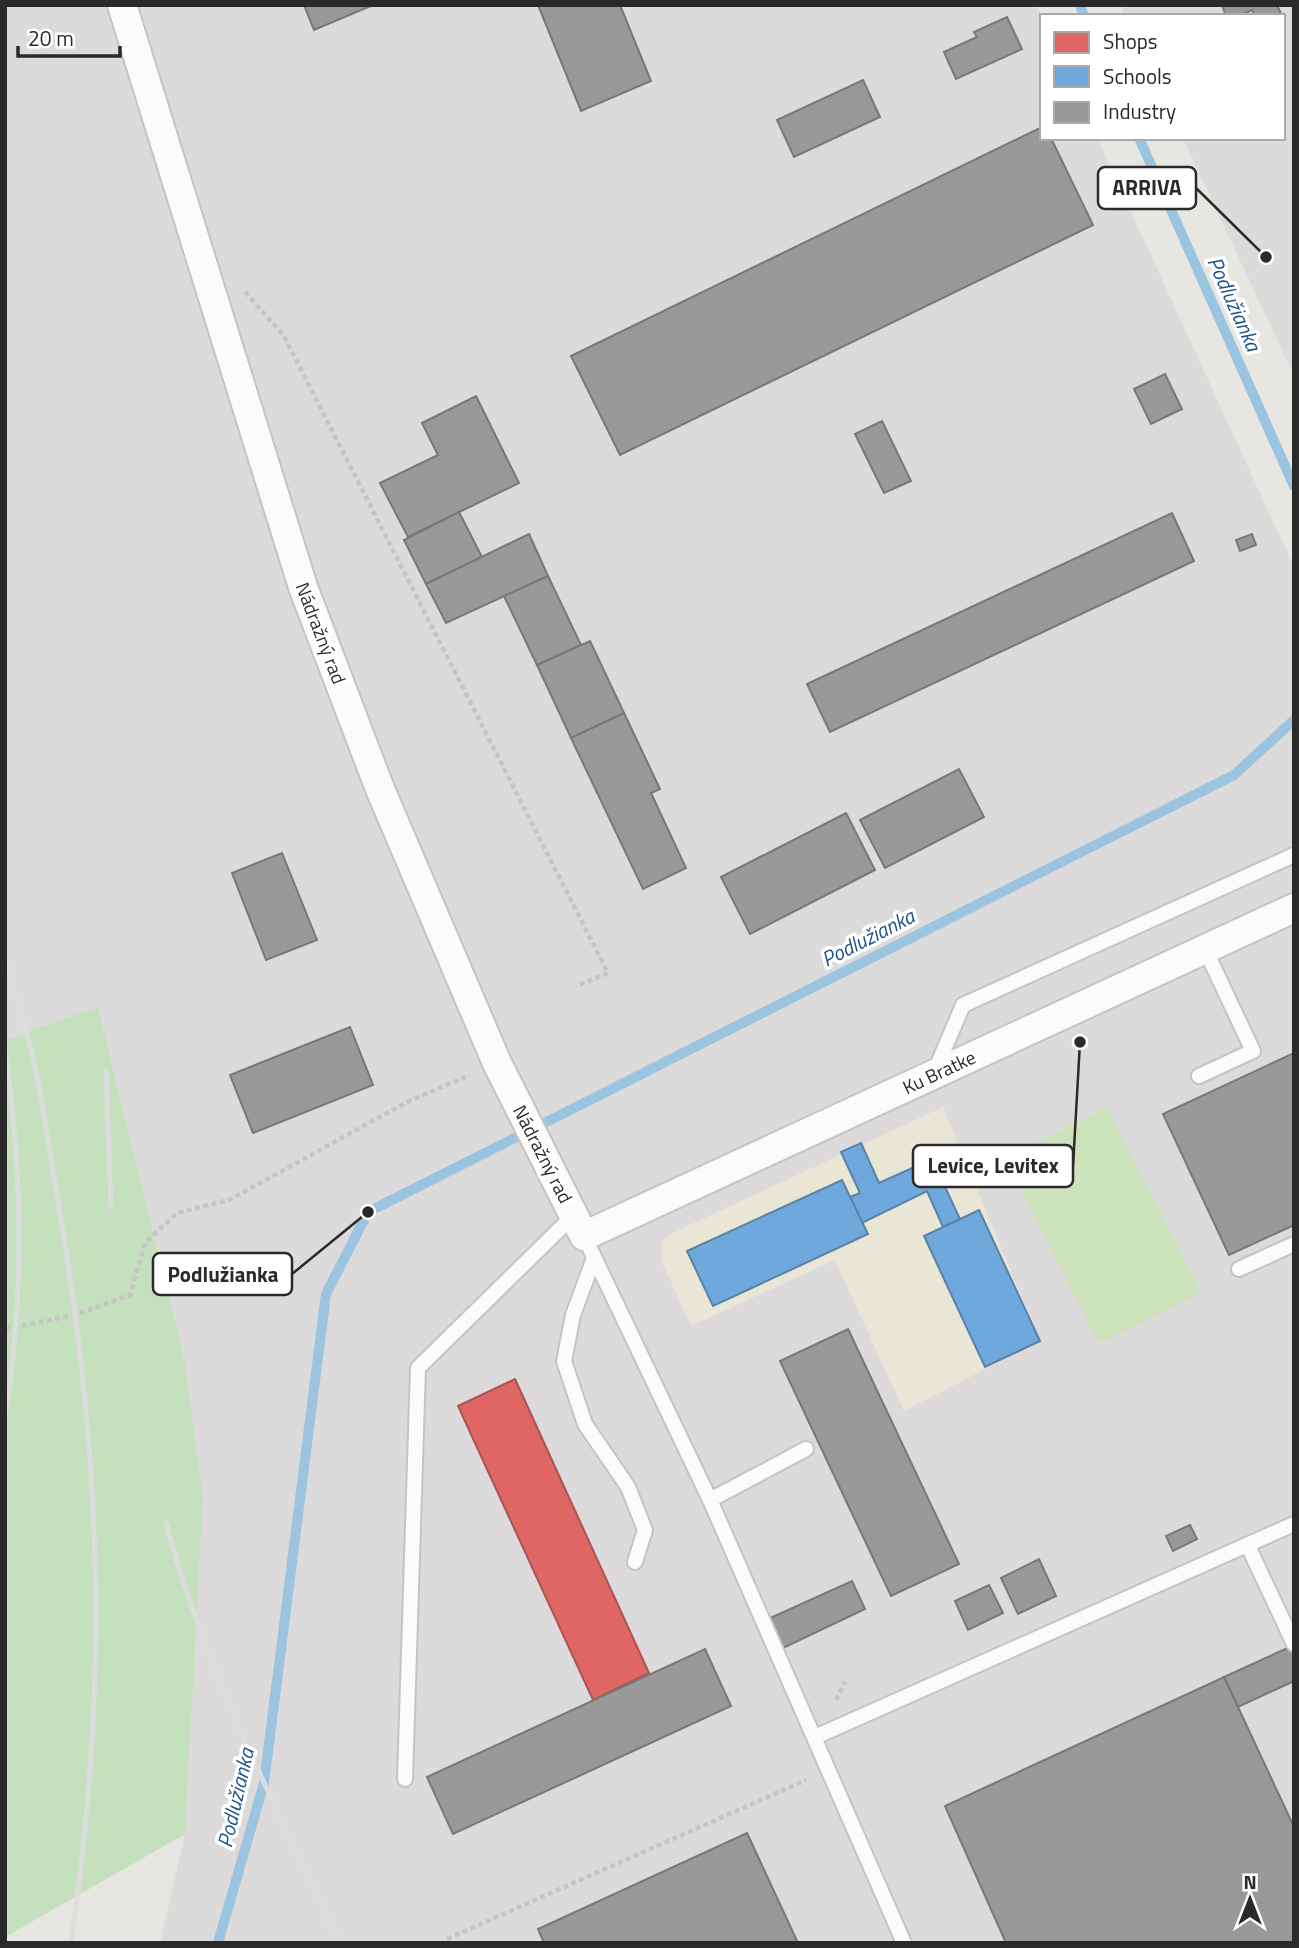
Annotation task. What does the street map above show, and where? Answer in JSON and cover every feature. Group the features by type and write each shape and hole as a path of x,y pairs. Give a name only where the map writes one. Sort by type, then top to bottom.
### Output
{"street":[{"name":"Nádražný rad","path":"122,5 303,587 380,789 497,1063 544,1162 584,1237"},
{"name":"Ku Bratke","path":"584,1237 1294,908"}],"lane":[{"path":"933,1074 963,1005 1294,855"},
{"path":"1199,1076 1253,1051 1205,949"},
{"path":"584,1237 710,1500 904,1943"},
{"path":"584,1237 564,1361 585,1424 628,1487 645,1530 635,1562"},
{"path":"405,1779 418,1368 584,1237"},
{"path":"1239,1269 1294,1244"},
{"path":"710,1500 806,1449"},
{"path":"815,1737 1294,1524"},
{"path":"1248,1546 1294,1644"}],"path":[{"path":"242,288 284,336 608,973 576,986"},
{"path":"5,1329 75,1315 130,1295 145,1243 177,1213 229,1200 409,1101 497,1063"},
{"path":"447,1939 829,1770"}],"shaded area":[{"path":"5,5 1036,5 1040,14 1040,140 1098,140 1294,567 1294,1943 160,1943 185,1834 203,1498 185,1363 98,1007 5,1040"},
{"path":"1121,5 1294,5 1294,376 1184,140 1285,140 1285,14 1124,14"},
{"path":"943,1107 1040,1341 904,1411 835,1260 691,1326 662,1262 662,1242 670,1234"}],"green space":[{"path":"98,1007 185,1363 203,1498 185,1834 5,1937 5,1040"},
{"path":"1107,1107 1201,1292 1099,1343 1005,1158"}],"building: Shops":[{"path":"515,1379 649,1673 593,1700 458,1406"}],"building: Schools":[{"path":"861,1143 879,1183 932,1159 960,1219 943,1227 927,1191 862,1223 850,1197 860,1193 841,1152"},
{"path":"842,1180 868,1234 713,1306 687,1251"},
{"path":"979,1210 1040,1341 985,1367 924,1236"}],"building: Industry":[{"path":"304,5 373,5 314,30"},
{"path":"538,5 620,5 651,81 581,111"},
{"path":"1222,5 1277,5 1281,14 1254,14 1252,10 1243,14 1225,14"},
{"path":"1007,17 1022,49 956,79 944,52 977,37 974,32"},
{"path":"863,80 880,117 794,157 777,120"},
{"path":"1040,128 1040,140 1052,140 1093,225 620,455 571,356"},
{"path":"1165,374 1182,409 1151,424 1134,389"},
{"path":"476,396 519,483 408,537 380,483 438,455 422,423"},
{"path":"882,421 911,481 884,493 855,434"},
{"path":"459,512 482,557 426,584 404,540"},
{"path":"1172,513 1194,561 830,732 807,684"},
{"path":"529,534 548,576 446,623 426,584"},
{"path":"1252,534 1256,545 1240,551 1236,540"},
{"path":"548,576 581,645 537,665 504,596"},
{"path":"590,641 624,713 571,738 537,665"},
{"path":"624,713 660,789 651,793 686,868 643,889 571,738"},
{"path":"959,769 984,817 885,868 860,820"},
{"path":"846,813 875,870 750,934 721,877"},
{"path":"282,853 317,940 266,960 232,873"},
{"path":"350,1027 373,1085 253,1133 230,1075"},
{"path":"1294,1053 1294,1225 1229,1255 1163,1114"},
{"path":"848,1329 959,1564 891,1596 780,1361"},
{"path":"1190,1525 1197,1539 1173,1551 1166,1536"},
{"path":"1039,1559 1056,1596 1018,1614 1001,1578"},
{"path":"852,1581 865,1609 781,1649 768,1619"},
{"path":"989,1585 1003,1613 968,1630 955,1601"},
{"path":"1294,1645 1294,1681 1238,1707 1224,1677"},
{"path":"705,1649 731,1706 453,1834 427,1777"},
{"path":"1224,1677 1294,1827 1294,1943 1006,1943 945,1806"},
{"path":"747,1833 798,1943 544,1943 538,1929"}],"waterway":[{"name":"Podlužianka","path":"1080,5 1083,14"},
{"name":"Podlužianka","path":"1140,140 1294,486"},
{"name":"Podlužianka","path":"218,1943 264,1783 326,1294 368,1212 1234,775 1294,720"}],"railway":[{"path":"5,960 30,1046 46,1124 73,1297 91,1481 95,1663 91,1755 71,1943"},
{"path":"5,1048 15,1140 19,1233 16,1326 5,1418"},
{"path":"106,1072 111,1206"},
{"path":"166,1523 200,1631 221,1684 266,1788 339,1943"}],"place":[{"name":"ARRIVA","path":"1266,257"},
{"name":"Levice, Levitex","path":"1080,1042"},
{"name":"Podlužianka","path":"368,1212"}]}
